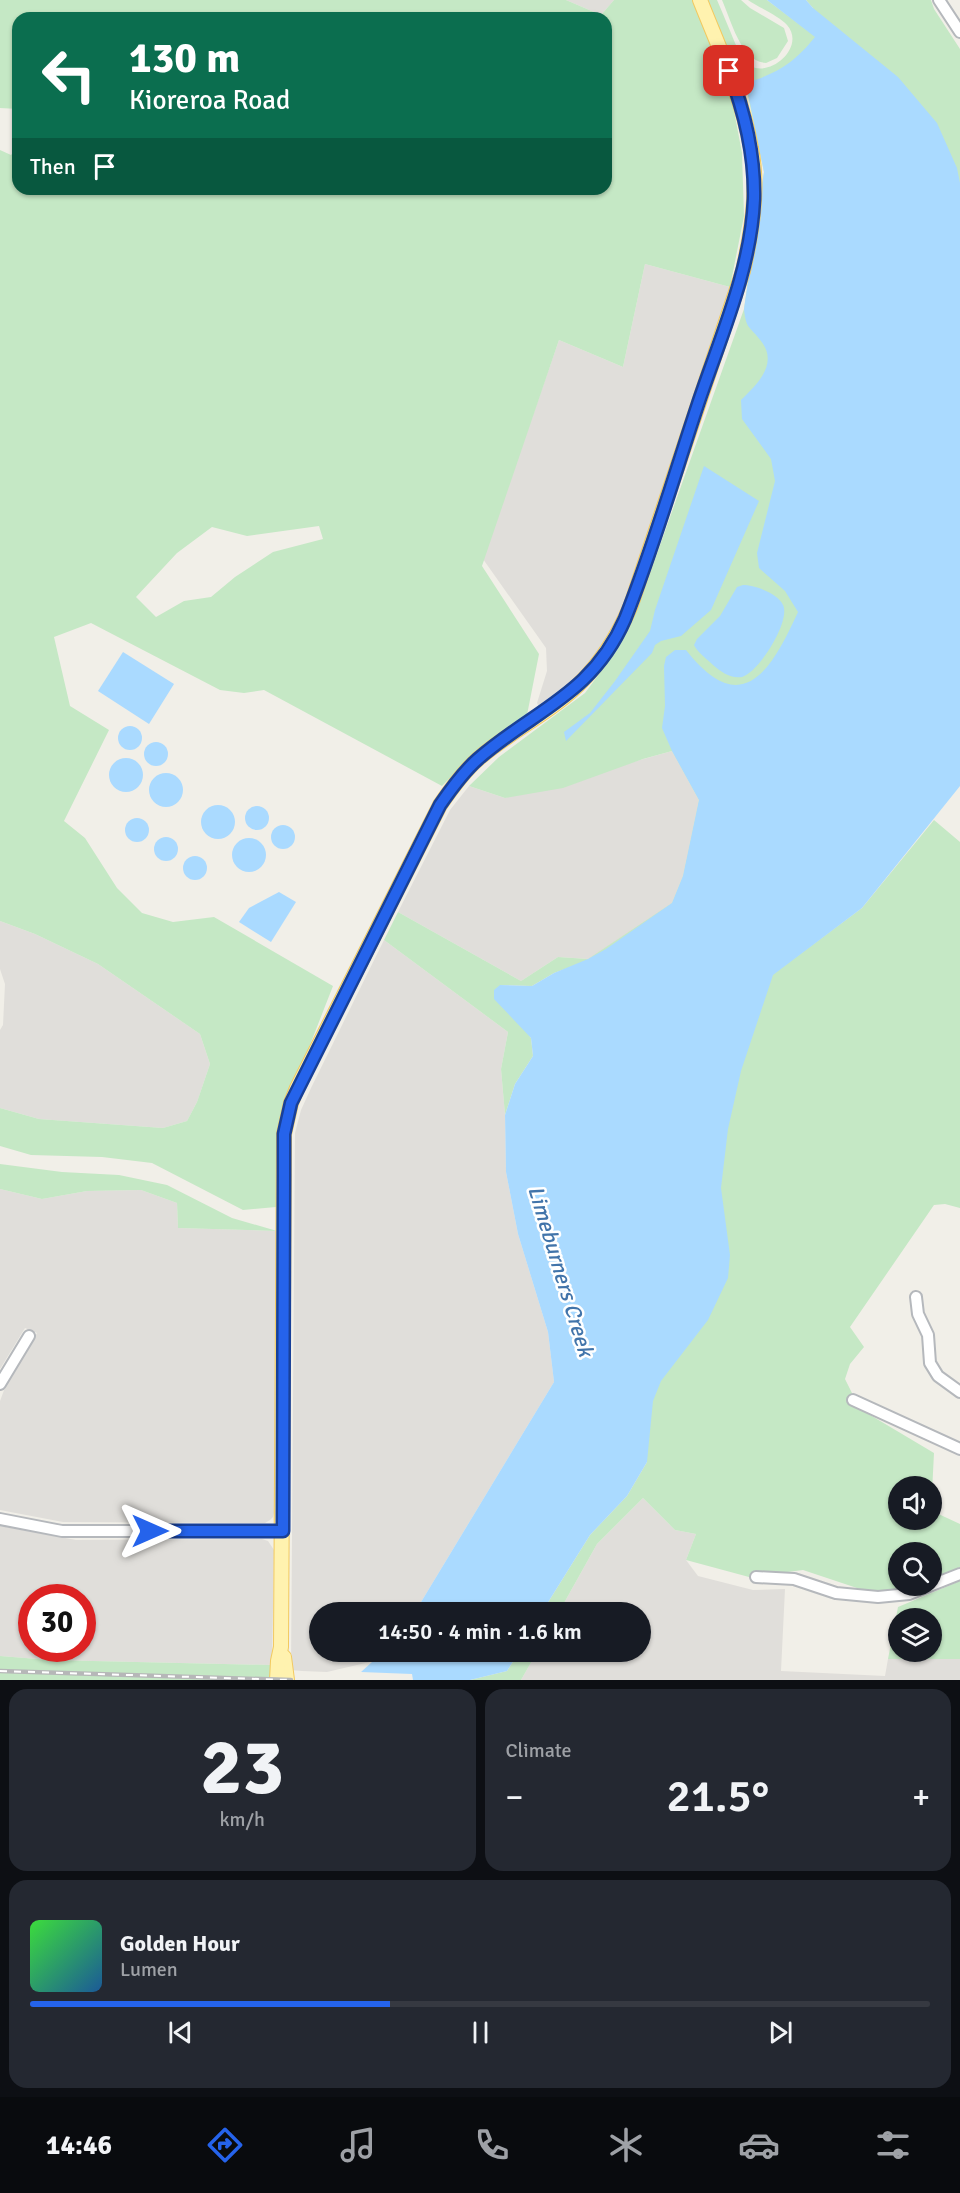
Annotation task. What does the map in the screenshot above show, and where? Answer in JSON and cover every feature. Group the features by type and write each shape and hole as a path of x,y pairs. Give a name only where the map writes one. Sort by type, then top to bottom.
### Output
{"main road":[{"path":"277,1680 281,1647 283,1531 284,1134 291,1103 440,805 459,778 478,759 578,686 601,660 620,631 635,594 742,271 748,248 754,200 752,150 739,98 700,0"},
{"path":"281,1647 287,1680"}],"street":[{"path":"939,0 960,32"},
{"path":"916,1297 918,1314 928,1335 930,1363 938,1376 960,1392"},
{"path":"0,1384 29,1336"},
{"path":"853,1400 960,1449"},
{"path":"0,1519 62,1531 283,1531"},
{"path":"756,1577 794,1579 846,1595 888,1597 909,1594 960,1574"}],"shaded area":[{"path":"566,0 614,0 604,12 594,12"},
{"path":"645,264 730,287 618,620 588,667 540,709 537,703 547,671 546,648 483,559 559,340 623,367"},
{"path":"672,751 699,800 683,876 672,903 606,949 588,959 558,957 521,981 398,912 450,810 469,786 505,798"},
{"path":"0,921 35,934 98,964 200,1034 210,1064 197,1102 187,1121 163,1128 39,1119 0,1108 0,1030 3,1025 5,984 0,969"},
{"path":"384,940 508,1032 501,1069 506,1172 518,1234 548,1332 554,1382 421,1602 309,1602 309,1662 370,1662 327,1672 291,1670 295,1133 301,1110"},
{"path":"0,1189 42,1199 87,1191 141,1190 177,1203 178,1228 277,1231 275,1509 270,1520 265,1523 63,1522 0,1510 0,1401 6,1385 37,1333 25,1328 0,1369"},
{"path":"643,1498 675,1530 696,1534 686,1560 698,1576 753,1590 785,1589 781,1671 885,1676 888,1659 888,1662 942,1662 942,1659 960,1659 960,1680 521,1680 531,1662 651,1662 651,1602 565,1602 597,1544"},
{"path":"0,1526 76,1540 262,1539 268,1541 274,1550 272,1665 96,1661 96,1584 18,1584 18,1657 0,1656"}],"green space":[{"path":"0,0 566,0 594,12 12,12 12,109 0,108"},
{"path":"614,0 693,0 731,95 742,153 744,216 730,287 645,264 623,367 559,340 482,566 539,654 527,715 474,754 442,786 264,690 244,693 220,690 91,623 54,637 70,706 109,730 64,821 85,838 117,888 142,913 173,922 214,917 333,986 277,1129 276,1207 243,1210 152,1163 102,1157 31,1155 0,1146 0,1108 39,1119 163,1128 187,1121 197,1102 210,1064 200,1034 98,964 35,934 0,921 0,150 11,155 12,195 612,195 612,12 604,12","holes":["319,526 323,539 273,552 235,577 211,597 184,601 156,617 136,597 177,553 212,527 247,536"]},
{"path":"707,0 717,0 740,56 751,67 771,66 780,61 788,53 792,44 792,34 787,25 748,0 767,0 815,36 833,871 554,973 532,986 500,985 531,1038 533,1056 515,1084 505,1115 501,1069 508,1032 384,940 398,912 521,981 558,957 588,959 672,903 683,876 699,800 672,751 563,788 505,798 469,786 499,757 585,693 616,651 637,610 744,309 764,172 744,77 731,56"},
{"path":"722,0 741,0 784,28 788,41 777,58 766,63 750,56 738,39"},
{"path":"806,0 931,0 934,9 960,49 960,614 853,212 813,8"},
{"path":"934,820 960,842 960,1208 945,1204 934,1205 850,1327 864,1347 850,1364 845,1379 855,1406 934,1453 933,1476 888,1476 888,1530 942,1530 942,1516 960,1524 960,1567 942,1575 942,1542 888,1542 888,1594 878,1595 803,1570 749,1577 686,1560 696,1534 675,1530 643,1498 597,1544 565,1602 548,1602 590,1535 627,1496 647,1462 602,1101 862,908"},
{"path":"0,1164 62,1172 119,1175 167,1185 232,1218 277,1231 178,1228 177,1203 141,1190 87,1191 42,1199 0,1189"},
{"path":"960,1581 960,1659 942,1659 942,1608 898,1608 924,1596 942,1596 942,1589"},
{"path":"0,1656 18,1657 18,1662 96,1661 272,1665 271,1680 0,1680"},
{"path":"513,1662 531,1662 521,1680 470,1680 507,1671"}],"water":[{"name":"Limeburners Creek","path":"767,0 806,0 898,77 937,123 957,168 960,183 960,786 862,908 773,975 741,1071 728,1129 721,1188 730,1255 728,1278 708,1320 661,1381 653,1401 647,1462 627,1496 590,1535 548,1602 421,1602 554,1382 548,1332 518,1234 506,1172 505,1115 515,1084 533,1056 531,1038 494,999 494,990 500,985 532,986 554,973 588,959 672,903 683,876 699,800 662,728 666,657 675,650 686,650 706,671 723,682 739,685 753,680 765,669 777,653 798,612 785,591 759,568 757,553 775,481 771,459 742,419 741,400 764,373 768,358 766,349 747,324 744,309 764,172 746,83 785,66 815,37"},
{"path":"704,466 759,501 711,610 681,636 661,641 655,645 652,653 566,741 564,732 590,713 650,631"},
{"path":"743,585 771,593 783,605 784,612 778,633 765,656 749,673 738,677 730,676 719,670 694,645 720,616 737,587"},
{"path":"123,652 174,684 149,724 98,691"},
{"path":"130,726 135,727 141,733 141,743 135,749 130,750 125,749 119,743 118,738 119,733 125,727"},
{"path":"156,742 161,743 167,749 167,759 161,765 156,766 151,765 145,759 144,754 145,749 151,743"},
{"path":"126,758 138,763 143,775 138,787 126,792 114,787 109,775 114,763"},
{"path":"166,773 178,778 183,790 178,802 166,807 154,802 149,790 154,778"},
{"path":"218,805 230,810 235,822 230,834 218,839 206,834 201,822 206,810"},
{"path":"257,806 262,807 268,813 268,823 262,829 257,830 252,829 246,823 245,818 246,813 252,807"},
{"path":"137,818 142,819 148,825 148,835 142,841 137,842 132,841 126,835 125,830 126,825 132,819"},
{"path":"283,825 288,826 294,832 294,842 288,848 283,849 278,848 272,842 271,837 272,832 278,826"},
{"path":"166,837 171,838 177,844 177,854 171,860 166,861 161,860 155,854 154,849 155,844 161,838"},
{"path":"249,838 261,843 266,855 261,867 249,872 237,867 232,855 237,843"},
{"path":"195,856 200,857 206,863 206,873 200,879 195,880 190,879 184,873 183,868 184,863 190,857"},
{"path":"279,892 296,902 271,942 239,922 249,908"},
{"path":"372,1662 513,1662 507,1671 470,1680 413,1680 412,1674 361,1672"}],"railway":[{"path":"0,1671 291,1680"}],"route":[{"path":"150,1531 283,1531 284,1134 286,1119 307,1069 440,805 459,778 478,759 578,686 610,647 631,605 723,331 748,248 754,200 752,150 739,98 729,71"}]}
